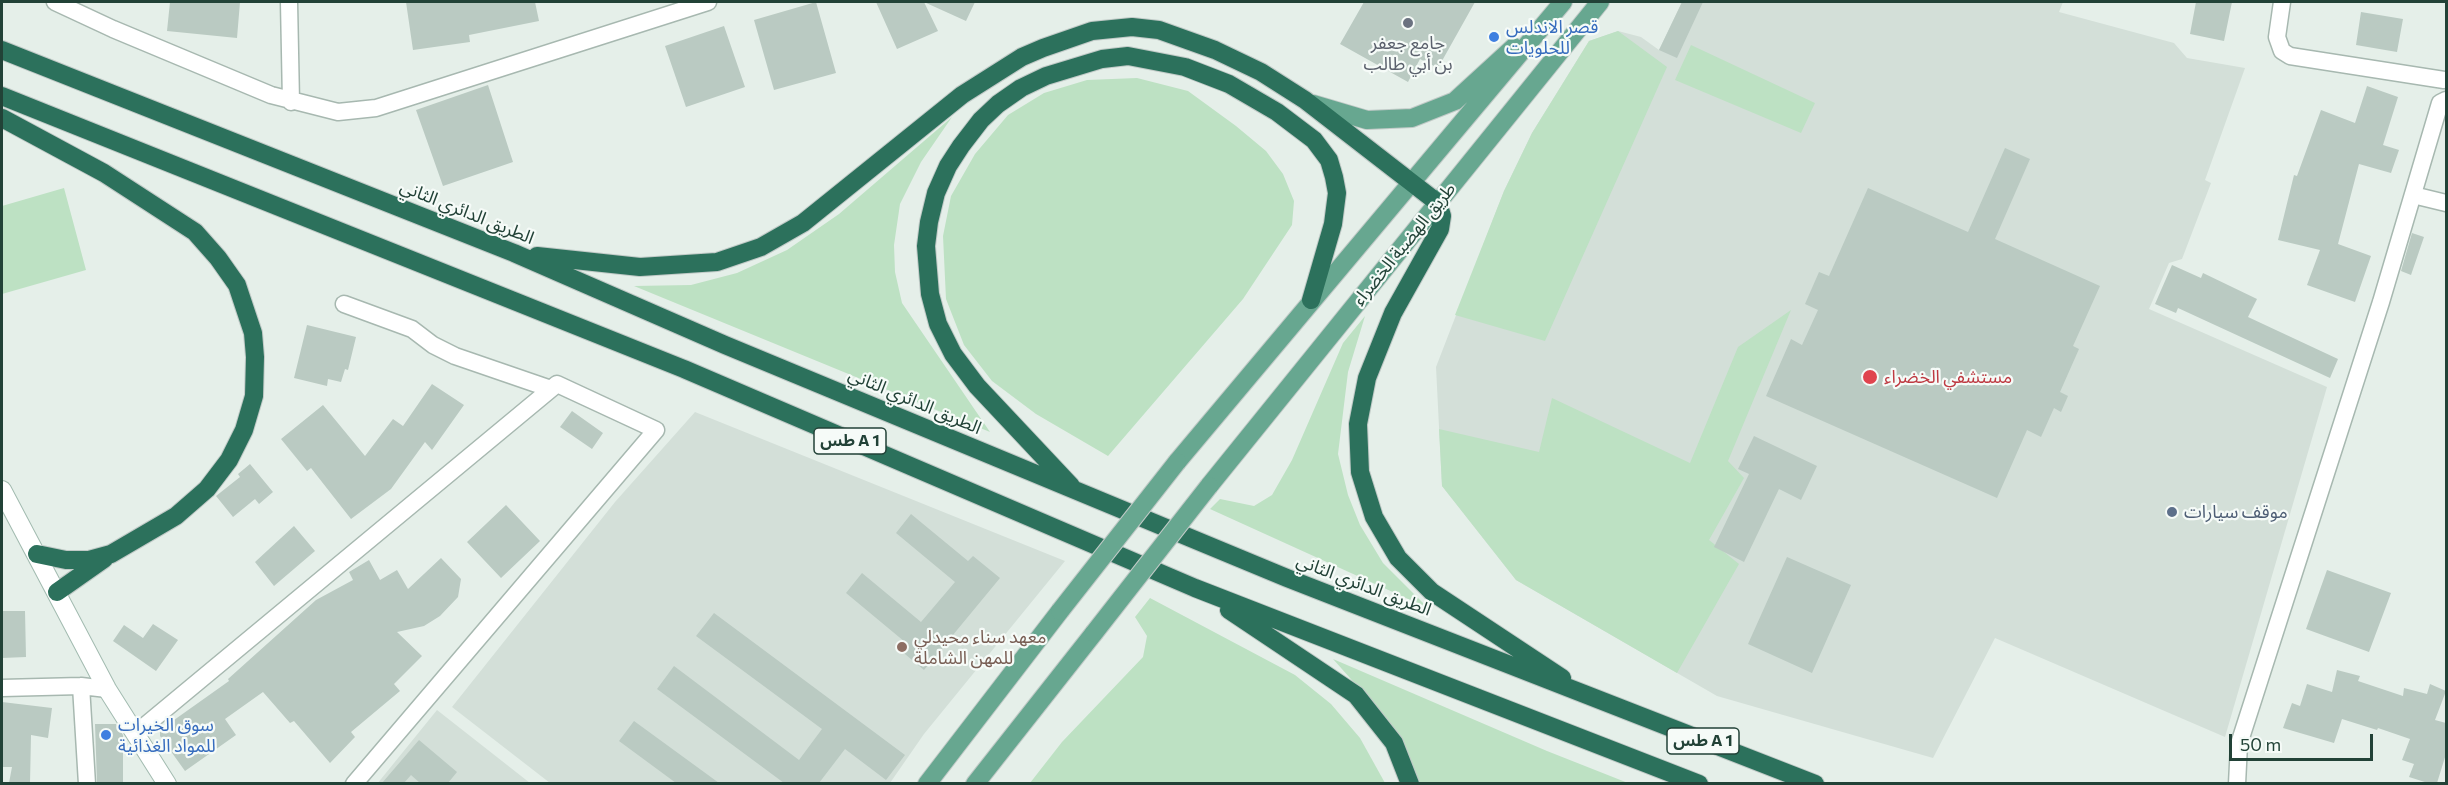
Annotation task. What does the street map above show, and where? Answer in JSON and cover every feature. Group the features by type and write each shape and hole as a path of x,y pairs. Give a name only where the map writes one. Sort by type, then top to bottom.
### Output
{"highway":[{"path":"514,252 640,267 717,262 761,246 803,224 962,95 1022,57 1100,30 1147,29 1180,37 1261,72 1305,100 1437,203 1442,216 1440,229 1393,313 1366,378 1358,424 1360,472 1370,506 1374,518 1398,558 1432,592 1591,697"},
{"name":"الطريق الدائري الثاني","path":"2,50 514,252 714,340 1287,578 1815,783"},
{"path":"1077,492 971,378 953,354 938,324 930,294 926,246 936,194 948,166 961,146 981,120 998,104 1021,88 1046,76 1102,59 1128,56 1185,66 1229,84 1277,112 1314,140 1329,160 1337,193 1333,224 1311,300"},
{"name":"طس A 1","path":"2,96 684,369 1195,588 1700,783"},
{"path":"2,118 104,173 195,232 218,258 237,285 253,333 256,376 254,396 244,430 229,460 207,489 176,516 111,554 57,592"},
{"path":"37,554 66,560 89,560 111,554"},
{"path":"1195,588 1356,695 1394,743 1410,783"}],"main road":[{"name":"طريق الهضبة الخضراء","path":"975,783 1209,486 1600,2"},
{"name":"طريق الهضبة الخضراء","path":"927,783 1177,462 1562,4"},
{"path":"1305,100 1336,112 1367,120 1397,120 1422,114 1455,101 1464,94 1562,4"},
{"path":"2,490 107,689 167,783"}],"street":[{"path":"55,2 123,33 291,102 338,112 376,108 708,2"},
{"path":"289,2 291,102"},
{"path":"2237,783 2239,744 2443,102 2445,74 2290,56 2282,51 2277,37 2282,2"},
{"path":"2413,195 2446,203"},
{"path":"344,304 412,329 433,345 455,356 551,389"},
{"path":"135,734 557,384 656,430 354,783"},
{"path":"81,686 87,783"},
{"path":"2,688 81,686 107,689"}],"shaded area":[{"name":"مستشفي الخضراء","path":"1682,2 2063,2 2059,12 2174,43 2187,58 2245,68 2205,180 2211,183 2182,259 2169,263 2149,309 2327,387 2225,737 1995,638 1933,758 1717,696 1516,580 1442,486 1436,367 1504,191 1532,133 1589,41 1618,31 1641,37 1659,50"},
{"path":"695,412 1065,561 924,734 890,783 550,783 452,707 615,502"},
{"path":"437,710 530,783 377,784"}],"green space":[{"path":"1618,31 1667,67 1545,341 1455,315 1504,191 1532,133 1589,41"},
{"path":"1691,45 1815,103 1801,133 1675,80"},
{"path":"1137,78 1188,91 1236,126 1266,151 1283,174 1294,201 1292,225 1243,299 1108,456 1036,414 992,381 964,345 946,299 943,236 951,196 975,154 1008,115 1044,93 1087,80"},
{"path":"952,117 921,162 900,204 894,245 895,272 902,303 990,432 634,286 691,285 737,273 787,250 839,214"},
{"path":"64,188 86,270 2,294 2,206"},
{"path":"1791,310 1728,461 1744,478 1709,540 1739,564 1677,673 1516,580 1442,486 1439,429 1539,452 1552,398 1690,463 1738,347"},
{"path":"1365,316 1348,372 1338,454 1348,495 1360,525 1383,563 1428,608 1210,509 1220,499 1254,506 1272,495 1292,460 1343,343"},
{"path":"1150,598 1295,675 1331,704 1360,738 1385,783 1030,783 1062,742 1143,657 1147,636 1135,617"},
{"path":"1333,659 1547,751 1628,783 1418,783 1404,745 1383,715"}],"building":[{"path":"170,2 240,2 237,38 167,31"},
{"path":"406,2 535,2 539,21 469,35 470,42 413,50"},
{"path":"816,2 836,73 774,90 754,20"},
{"path":"876,2 924,2 938,31 897,49"},
{"path":"924,2 975,2 966,21"},
{"name":"جامع جعفر بن أبي طالب","path":"1364,2 1475,2 1438,68 1420,59 1408,82 1340,44"},
{"path":"1682,2 1703,2 1677,58 1659,50"},
{"path":"2196,2 2232,2 2224,41 2190,34"},
{"path":"2361,12 2403,19 2397,52 2356,45"},
{"path":"724,26 745,87 686,107 665,46"},
{"path":"488,85 513,162 443,186 416,110"},
{"path":"2367,86 2398,97 2383,145 2399,150 2391,173 2359,164 2338,244 2371,256 2355,302 2307,285 2320,250 2278,240 2294,175 2297,176 2321,110 2355,123"},
{"path":"2005,148 2030,159 1995,239 2100,286 2073,346 2079,349 2060,392 2068,396 2061,412 2054,408 2041,437 2027,430 1997,498 1766,396 1791,339 1802,345 1818,310 1805,304 1819,272 1829,276 1868,188 1968,232"},
{"path":"2412,233 2424,237 2411,275 2401,271"},
{"path":"2172,265 2201,278 2203,273 2257,299 2248,317 2338,359 2330,378 2178,308 2176,313 2155,304"},
{"path":"307,325 356,337 348,370 345,369 341,382 328,379 327,386 294,378"},
{"path":"432,384 464,405 432,450 425,442 391,489 351,519 311,468 307,471 281,439 323,405 365,456 393,419 403,426"},
{"path":"572,411 603,433 592,449 560,427"},
{"path":"1754,436 1817,466 1801,500 1779,489 1744,562 1714,547 1749,474 1738,469"},
{"path":"250,464 273,492 259,504 255,499 233,517 216,496 240,477 238,474"},
{"path":"506,505 540,541 501,578 467,542"},
{"path":"911,514 968,561 973,556 1000,578 924,670 899,649 905,642 846,593 862,573 921,622 955,582 896,533"},
{"path":"294,526 315,551 274,586 255,562"},
{"path":"1787,557 1851,585 1812,673 1748,644"},
{"path":"441,558 461,579 458,597 440,616 424,626 397,632 422,656 394,684 400,691 351,732 355,737 330,763 294,721 290,723 263,692 225,719 236,735 185,771 160,736 160,730 229,681 228,679 316,600 353,580 349,572 369,560 380,580 397,570 408,589"},
{"path":"2327,570 2391,593 2369,652 2306,629"},
{"path":"2,611 25,611 26,657 2,658"},
{"path":"714,613 905,755 886,780 845,749 819,783 784,783 657,689 674,666 799,760 822,729 696,636"},
{"path":"153,624 178,640 156,671 113,641 124,625 143,638"},
{"path":"2337,670 2360,676 2358,681 2403,696 2404,688 2427,694 2430,684 2446,691 2435,720 2446,723 2446,754 2437,783 2428,783 2409,777 2414,764 2402,760 2410,739 2342,719 2334,743 2283,728 2292,703 2300,706 2307,684 2332,692"},
{"path":"2,702 52,708 48,738 31,735 30,783 9,783 12,767 2,767"},
{"path":"634,721 719,783 676,783 619,741"},
{"path":"95,724 116,724 123,735 123,783 97,783"},
{"path":"419,740 457,772 448,783 420,783 411,775 404,783 382,783"}],"place":[{"name":"جامع جعفر بن أبي طالب","path":"1408,23"},
{"name":"قصر الاندلس للحلويات","path":"1494,37"},
{"name":"مستشفي الخضراء","path":"1870,377"},
{"name":"موقف سيارات","path":"2172,512"},
{"name":"معهد سناء محيدلي للمهن الشاملة","path":"902,647"},
{"name":"سوق الخيرات للمواد الغذائية","path":"106,735"}]}
